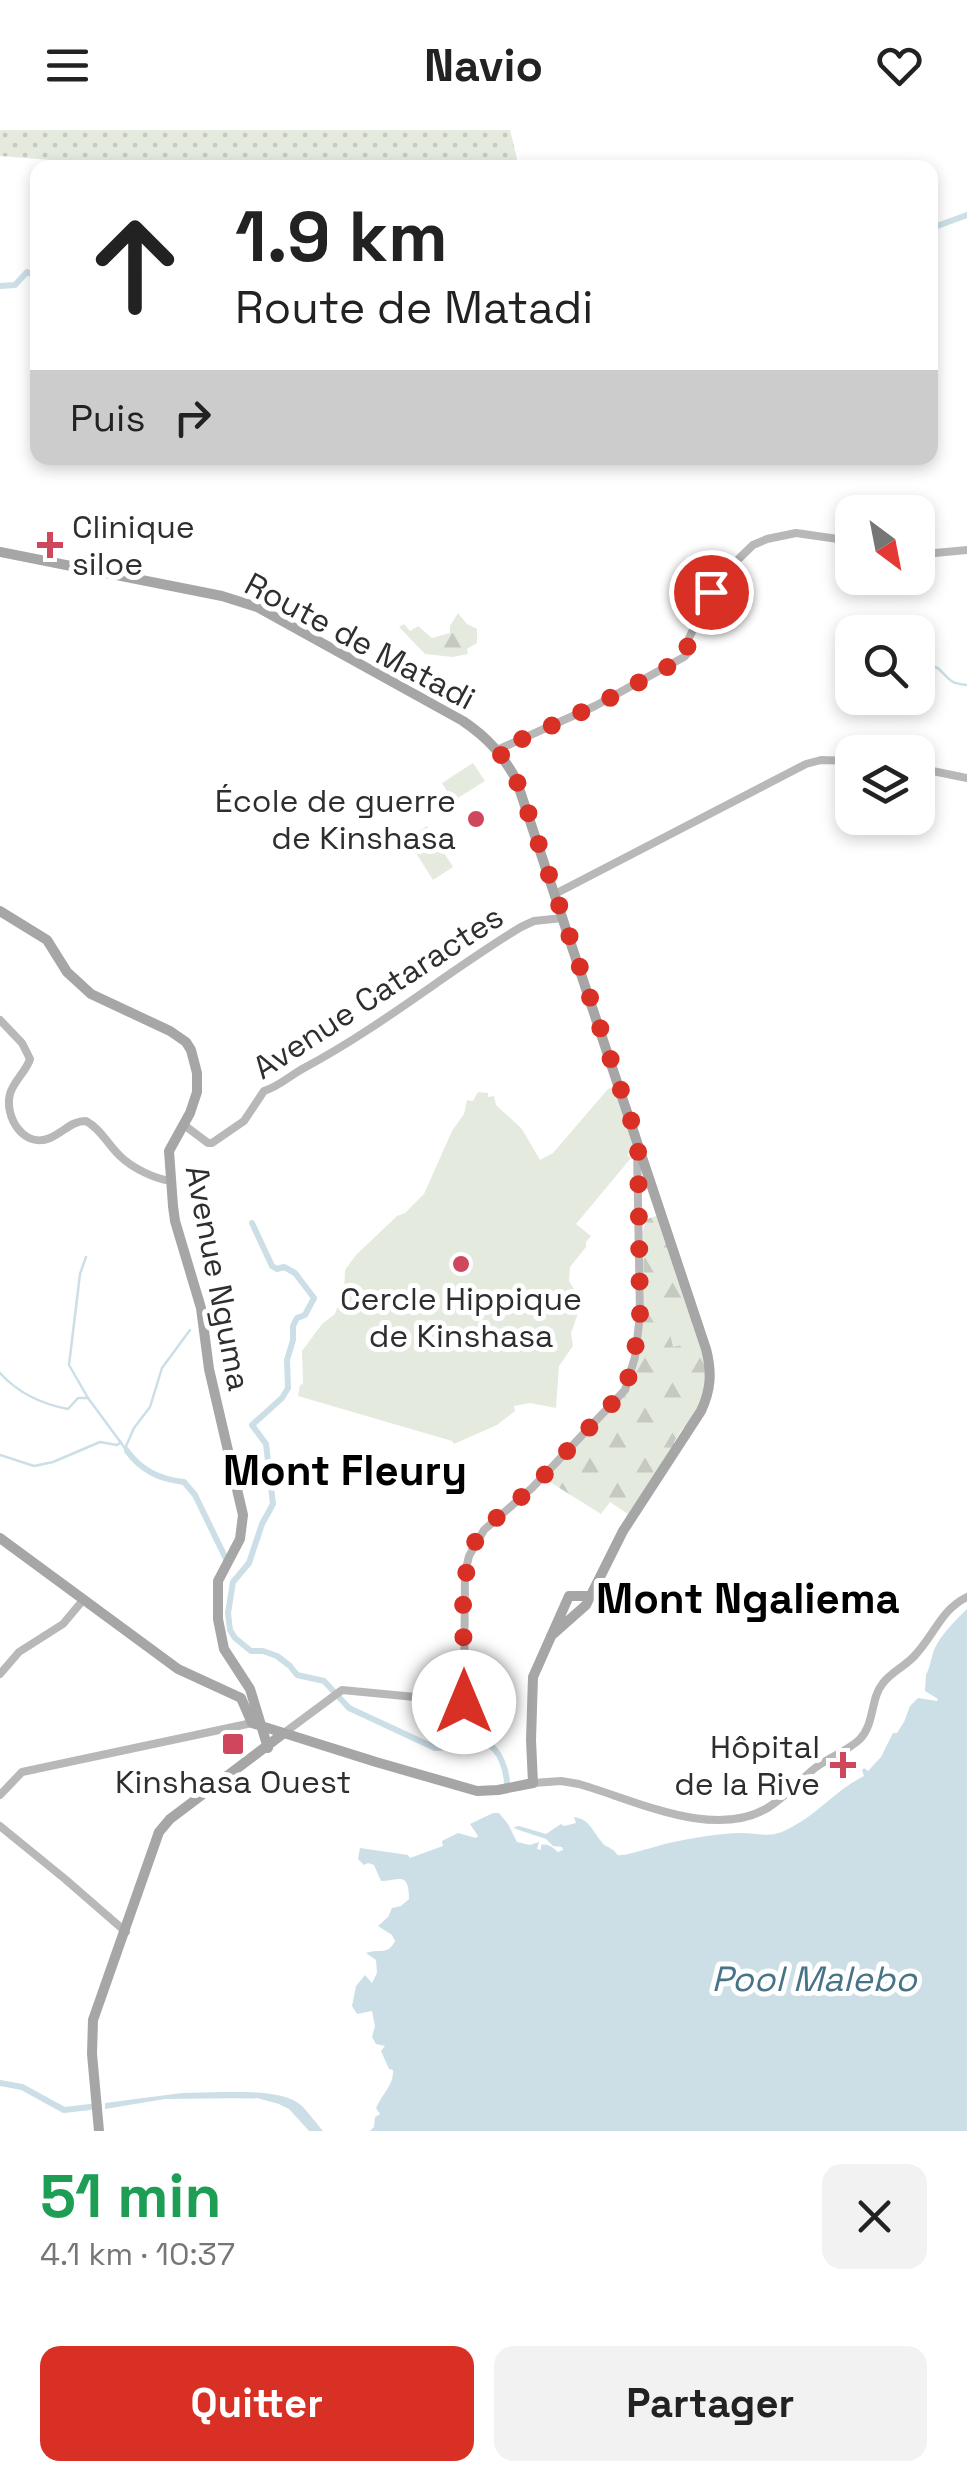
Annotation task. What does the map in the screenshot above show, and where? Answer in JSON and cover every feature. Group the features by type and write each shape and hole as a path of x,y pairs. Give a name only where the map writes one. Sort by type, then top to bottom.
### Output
{"main road":[{"name":"Route de Matadi","path":"0,552 222,596 257,607 481,733 498,750 516,779 711,1370 701,1410 623,1531 582,1610 562,1620"},
{"name":"Avenue Nguma","path":"0,910 45,938 67,972 91,994 160,1026 188,1044 195,1063 197,1086 192,1110 170,1148 170,1181 175,1221 201,1308 208,1369 243,1515 240,1540 216,1587 224,1650 250,1688 256,1724 268,1746"},
{"path":"0,1538 181,1671 241,1698 256,1724 478,1791 525,1783"},
{"path":"216,1587 224,1599 218,1611"},
{"name":"Route de Matadi","path":"525,1783 533,1676 570,1596 589,1596"},
{"path":"101,2131 96,2053 100,2008 165,1829 288,1731"}],"street":[{"path":"498,750 595,706 684,658 711,592 758,542 796,533 835,539"},
{"path":"935,553 967,550"},
{"path":"555,894 810,762 835,760"},
{"path":"935,771 967,778"},
{"name":"Avenue Cataractes","path":"184,1125 208,1144 212,1143 244,1121 264,1091 334,1052 521,928 534,921 564,918"},
{"path":"0,1020 22,1043 30,1058 10,1096 10,1110 21,1132 44,1140 73,1123 86,1121 124,1160 170,1181"},
{"path":"288,1731 344,1690 438,1703 455,1700 461,1694 464,1573 476,1540 492,1521 532,1488 627,1386 640,1315 639,1154"},
{"path":"525,1783 578,1784 701,1820 729,1821 754,1814 861,1738 883,1682 917,1654 946,1612 967,1597"},
{"path":"0,1674 16,1654 63,1624 84,1599"},
{"path":"0,1795 22,1772 256,1724"},
{"path":"0,1826 125,1932"}],"green space":[{"path":"0,130 510,130 517,160 50,160 0,156"},
{"path":"458,613 477,629 477,643 467,649 468,654 425,654 399,627 404,624 410,631 418,626 432,638 450,633"},
{"path":"473,763 485,781 453,801 442,783"},
{"path":"427,826 453,867 433,880 407,839"},
{"name":"Cercle Hippique de Kinshasa","path":"614,1087 635,1146 627,1155 631,1158 576,1224 591,1236 570,1267 569,1281 582,1302 571,1333 573,1346 559,1366 556,1408 530,1403 514,1406 515,1411 497,1425 454,1444 298,1396 303,1384 302,1351 322,1324 335,1314 344,1291 345,1270 356,1255 424,1194 452,1131 464,1114 467,1100 473,1101 478,1092 494,1096 496,1105 522,1129 540,1160 553,1153 608,1089"},
{"path":"659,1215 707,1364 703,1398 628,1514 610,1502 601,1514 545,1477 624,1394 644,1319 643,1230 647,1219"},
{"path":"684,1308 691,1343 673,1347 665,1312"}],"water":[{"name":"Pool Malebo","path":"967,1609 967,2131 370,2131 380,2114 376,2108 390,2085 393,2070 381,2051 385,2046 376,2044 372,2037 372,2011 357,2014 352,2006 356,1986 365,1975 372,1983 377,1973 376,1960 366,1953 386,1950 395,1941 378,1926 392,1908 409,1899 405,1881 381,1881 374,1865 364,1865 358,1859 360,1848 410,1858 443,1846 442,1841 458,1833 476,1838 470,1824 493,1813 499,1813 517,1842 539,1842 537,1849 546,1845 558,1852 562,1847 514,1827 546,1834 561,1824 576,1823 574,1817 579,1818 618,1855 704,1836 783,1832 864,1776 862,1770 868,1771 881,1757 918,1698 937,1701 925,1691 934,1650"},
{"path":"222,2092 285,2097 302,2106 323,2131 309,2131 289,2109 257,2098 165,2099 105,2109 105,2103"}],"waterway":[{"path":"938,226 967,215"},
{"path":"0,286 15,285 30,273"},
{"path":"935,667 954,682 967,685"},
{"path":"252,1223 272,1266 295,1273 314,1298 293,1326 287,1360 288,1388 252,1425 266,1444 273,1504 249,1563 233,1582 228,1613 230,1630 251,1651 277,1656 297,1675 324,1681 349,1708 435,1748 464,1746"},
{"path":"86,1257 80,1274 69,1365 127,1451"},
{"path":"127,1450 134,1428 150,1407 162,1368 190,1330"},
{"path":"0,1373 22,1392 58,1407 68,1409 78,1398 87,1398"},
{"path":"0,1455 34,1466 100,1442 121,1442"},
{"path":"127,1451 152,1473 184,1482 195,1495 227,1561"},
{"path":"487,1744 502,1761 507,1785"},
{"path":"0,2083 22,2087 64,2110 99,2106"}],"place":[{"name":"Clinique siloe","path":"50,545"},
{"name":"École de guerre de Kinshasa","path":"476,819"},
{"name":"Cercle Hippique de Kinshasa","path":"461,1264"},
{"name":"Kinshasa Ouest","path":"233,1744"},
{"name":"Hôpital de la Rive","path":"843,1765"}],"district":[{"name":"Mont Fleury","path":"345,1470"},
{"name":"Mont Ngaliema","path":"748,1598"}],"route":[{"path":"464,1702 464,1573 476,1540 532,1488 625,1390 640,1315 638,1141 522,794 498,750 595,706 684,658 711,592"}]}
